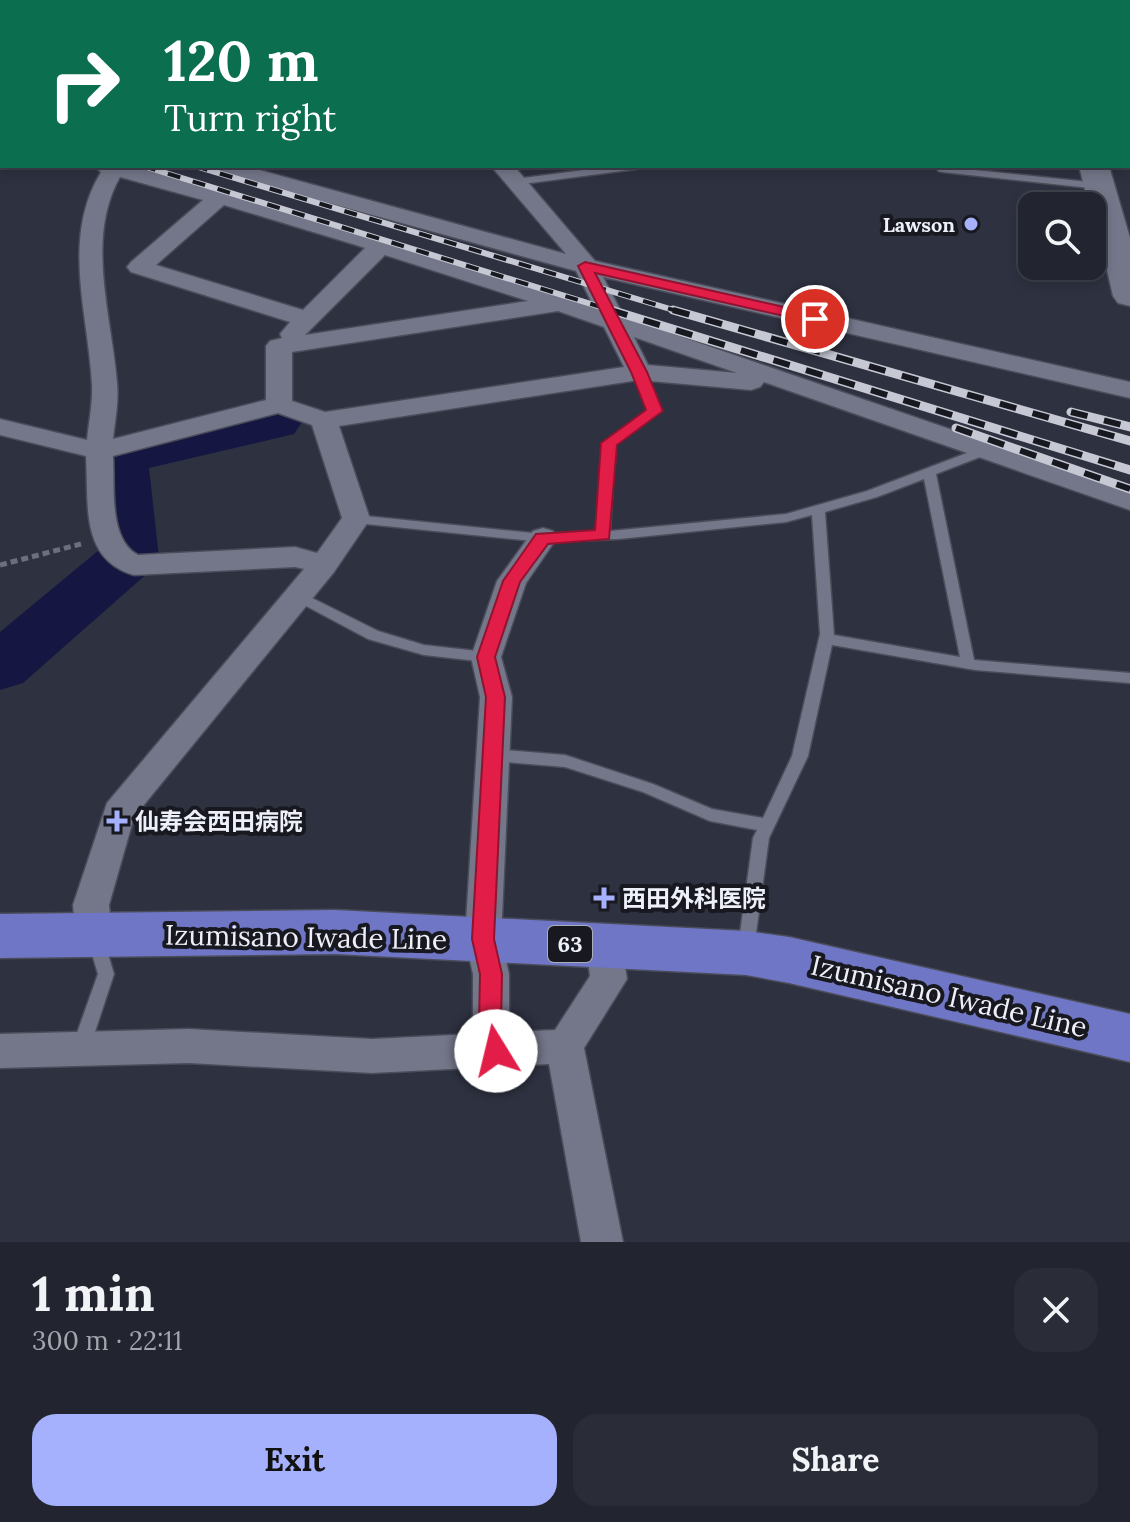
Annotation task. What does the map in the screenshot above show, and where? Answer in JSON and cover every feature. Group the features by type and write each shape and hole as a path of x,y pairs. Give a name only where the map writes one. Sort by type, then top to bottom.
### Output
{"main road":[{"path":"1097,176 1130,296"},
{"name":"Izumisano Iwade Line","path":"0,936 335,932 746,953 789,960 1130,1038"}],"street":[{"path":"110,168 98,196 90,272 105,386 99,451 119,553 295,557 324,565"},
{"path":"114,168 220,197 613,322 1130,501"},
{"path":"227,168 585,266 1130,390"},
{"path":"509,174 580,255 639,372"},
{"path":"139,267 220,197"},
{"path":"279,405 279,346 380,247"},
{"path":"90,272 139,267 307,319"},
{"path":"279,346 558,305"},
{"path":"0,427 99,451 279,405 324,420 639,372 796,386"},
{"path":"94,936 91,905 119,812 324,565 356,519 324,420"},
{"path":"496,1051 490,1028 491,974 483,939 496,697 486,657 512,581 543,538"},
{"path":"602,1242 565,1046 609,979 604,946"},
{"path":"0,1051 189,1046 372,1056 565,1046"}],"lane":[{"path":"509,174 605,168"},
{"path":"942,168 1097,176"},
{"path":"603,535 609,443 655,411 639,372"},
{"path":"356,519 543,538 786,518 984,451"},
{"path":"929,472 968,663"},
{"path":"746,953 761,838 800,756 826,639 818,509"},
{"path":"298,596 373,635 424,650 486,657"},
{"path":"826,639 968,663 1130,678"},
{"path":"493,755 565,761 648,788 710,815 767,825"},
{"path":"80,1047 106,974 94,936"}],"path":[{"path":"0,565 119,553"}],"waterway":[{"path":"0,667 129,557 120,462 135,451 275,422"}],"railway":[{"path":"149,168 617,312"},
{"path":"202,168 680,312"},
{"path":"611,310 1130,470"},
{"path":"673,310 1130,441"},
{"path":"1071,412 1130,427"},
{"path":"956,428 1130,489"}],"place":[{"name":"Lawson","path":"971,224"},
{"name":"仙寿会西田病院","path":"117,821"},
{"name":"西田外科医院","path":"604,898"}],"route":[{"path":"496,1051 490,1028 491,974 483,939 496,697 486,657 512,581 543,538 603,535 609,443 655,411 639,372 585,266 815,319"}]}
